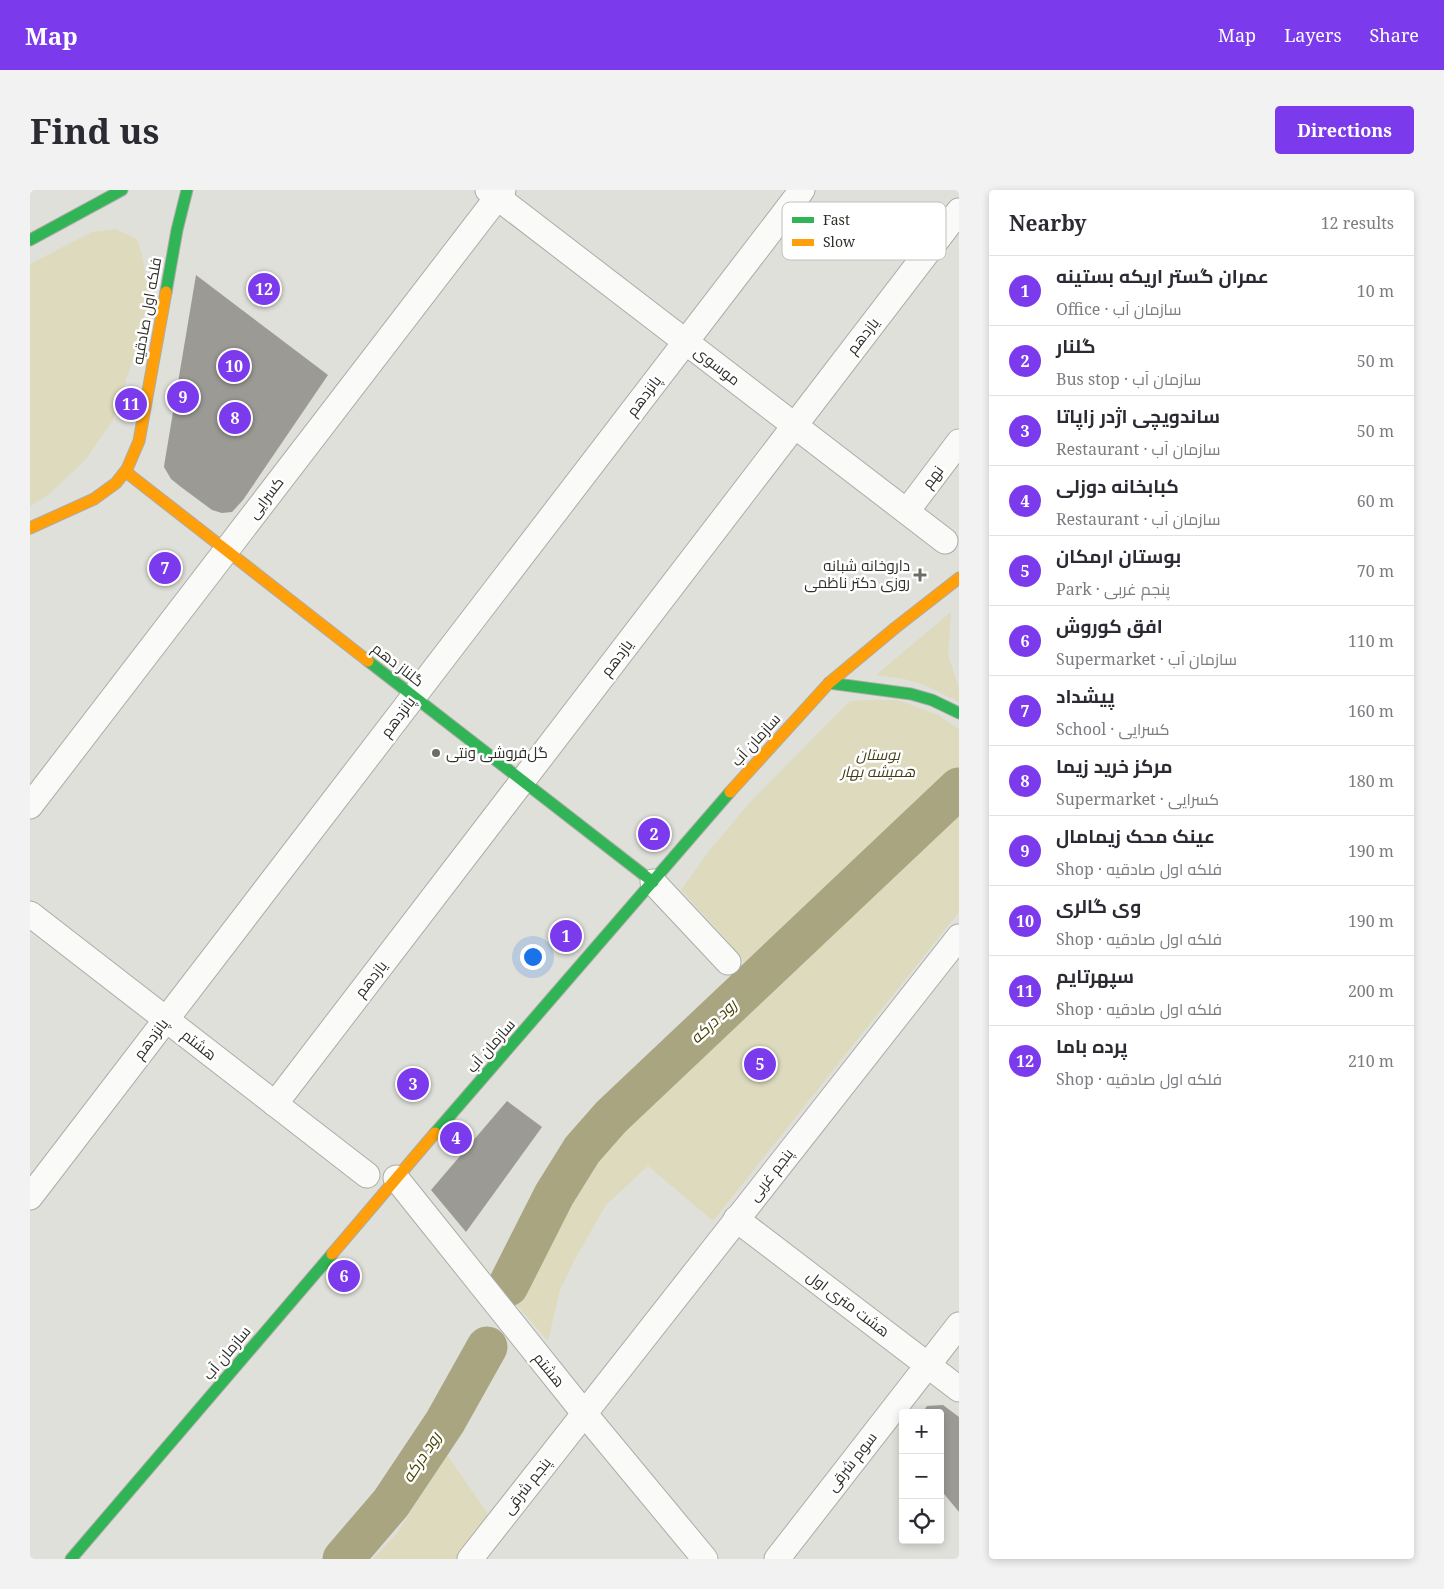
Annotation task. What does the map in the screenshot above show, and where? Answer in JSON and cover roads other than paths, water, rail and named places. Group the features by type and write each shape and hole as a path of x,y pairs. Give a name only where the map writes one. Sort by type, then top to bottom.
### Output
{"main road":[{"path":"30,240 122,190"},
{"name":"فلکه اول صادقیه","path":"30,528 100,495 113,486 126,472 139,441 177,230 187,190"},
{"name":"گلناز دهم","path":"126,472 653,882"},
{"name":"سازمان آب","path":"71,1559 396,1178 748,771 829,683 959,578"},
{"path":"829,683 911,694 932,700 959,713"}],"street":[{"name":"پانزدهم","path":"793,202 802,190"},
{"name":"موسوی","path":"496,192 686,342 945,541"},
{"name":"کسرایی","path":"30,806 496,192"},
{"name":"یازدهم","path":"946,228 959,211"},
{"name":"پانزدهم","path":"30,1197 782,216"},
{"name":"یازدهم","path":"275,1104 921,260"},
{"name":"نهم","path":"907,511 959,442"},
{"path":"653,882 728,962"},
{"name":"هشتم","path":"30,914 368,1175"},
{"name":"پنجم غربی","path":"584,1413 959,937"},
{"name":"هشتم","path":"396,1178 584,1413 705,1559"},
{"name":"هشت‌ متری اول","path":"736,1219 959,1390"},
{"name":"سوم شرقی","path":"777,1559 959,1325"},
{"name":"پنجم شرقی","path":"470,1559 584,1413"}],"waterway":[{"name":"رود درکه","path":"508,1286 554,1195 582,1150 611,1117 959,788"},
{"name":"رود درکه","path":"343,1559 391,1503 445,1422 487,1347"}],"place":[{"name":"پرده باما","path":"264,289"},
{"name":"وی‌ گالری","path":"234,366"},
{"name":"عینک محک زیمامال","path":"183,397"},
{"name":"سپهرتایم","path":"131,404"},
{"name":"مرکز خرید زیما","path":"235,418"},
{"name":"پیشداد","path":"165,568"},
{"name":"داروخانه شبانه روزی دکتر ناظمی","path":"920,575"},
{"name":"گل‌فروشی ونتی","path":"436,753"},
{"name":"گلنار","path":"654,834"},
{"name":"عمران گستر اریکه بستینه","path":"566,936"},
{"name":"بوستان ارمکان","path":"760,1064"},
{"name":"ساندویچی اژدر زاپاتا","path":"413,1084"},
{"name":"کبابخانه دوزلی","path":"456,1138"},
{"name":"افق کوروش","path":"344,1276"}],"park label":[{"name":"بوستان همیشه بهار","path":"878,764"}]}
